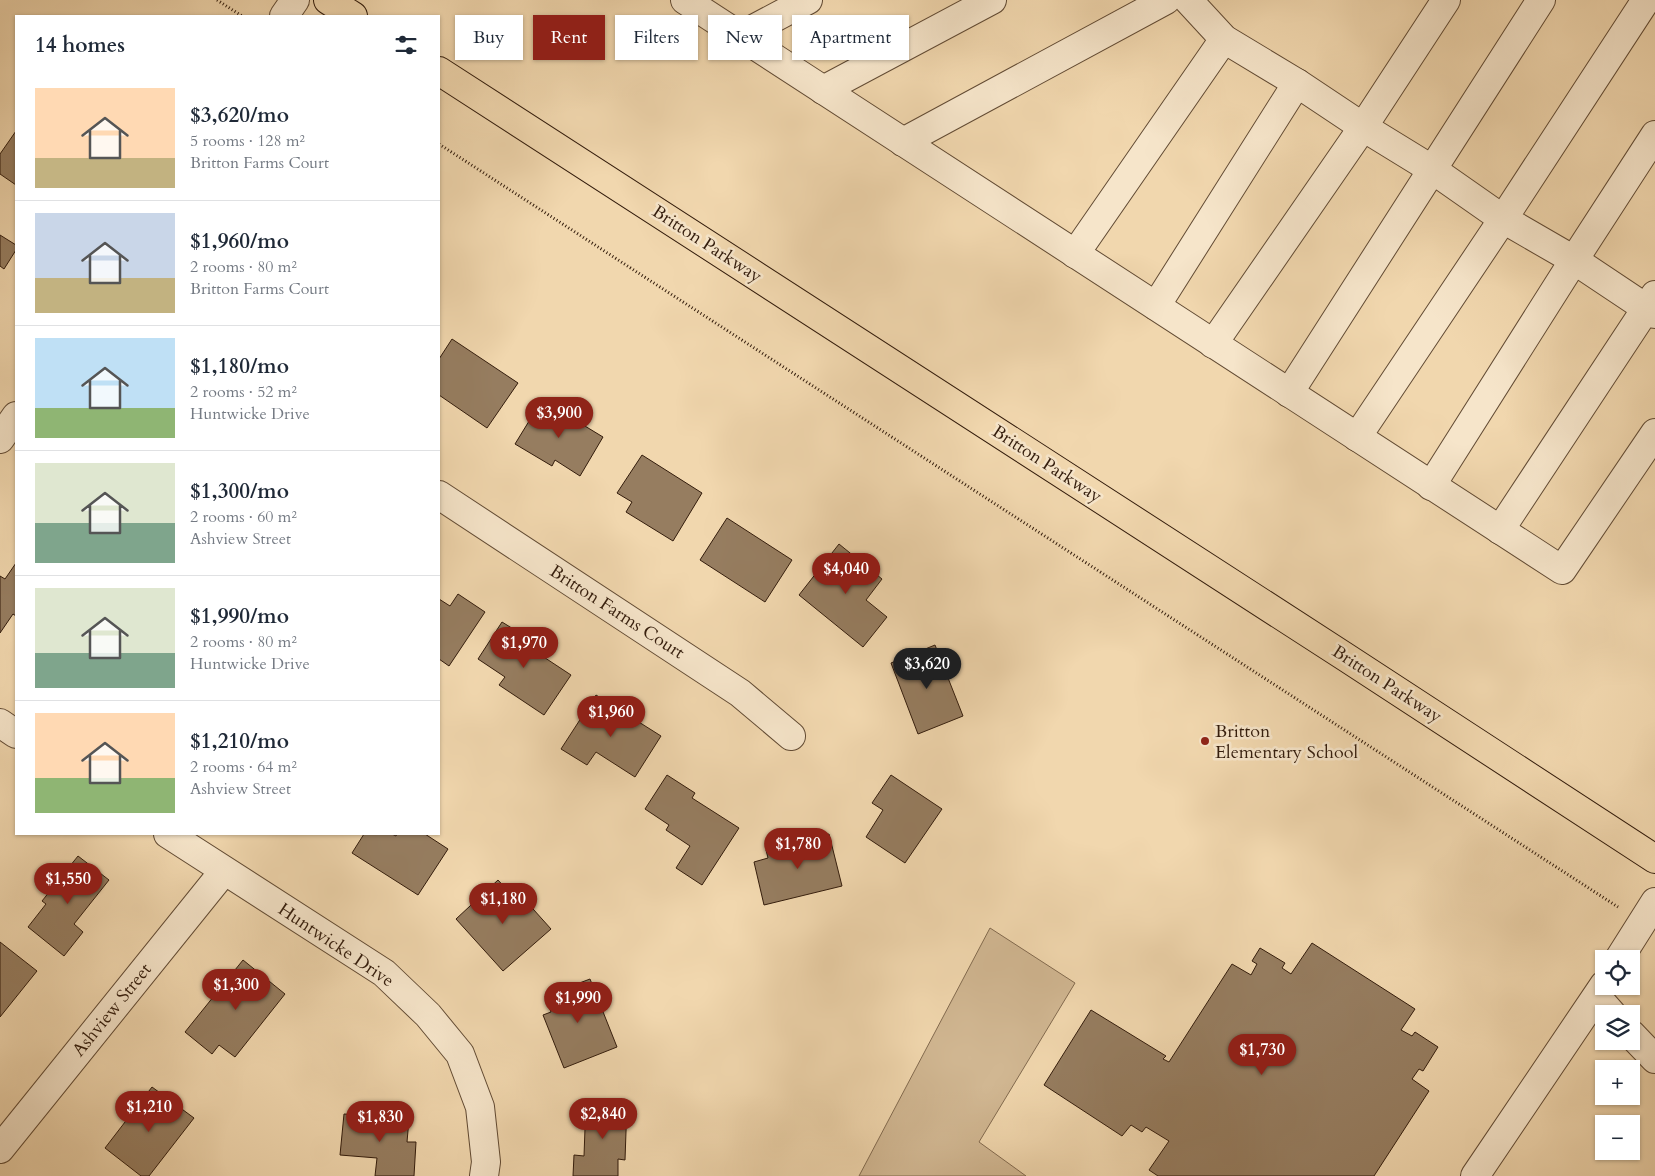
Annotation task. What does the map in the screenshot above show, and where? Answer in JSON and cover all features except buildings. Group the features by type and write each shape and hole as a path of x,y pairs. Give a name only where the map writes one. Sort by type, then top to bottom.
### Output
{"main road":[{"path":"328,0 351,15"},
{"name":"Britton Parkway","path":"440,72 1655,858"}],"street":[{"path":"285,15 295,0"},
{"path":"685,0 708,15"},
{"path":"780,15 808,0"},
{"path":"822,90 992,0"},
{"path":"903,142 1166,0"},
{"path":"1188,0 1224,39 1297,83 1432,170 1503,219 1652,306 1500,530"},
{"path":"1213,344 1363,127 1446,0"},
{"path":"1289,393 1541,0"},
{"path":"1357,437 1503,219 1646,0"},
{"path":"1075,254 1224,39"},
{"path":"776,60 1562,570 1655,433"},
{"path":"1156,306 1297,83"},
{"path":"1431,486 1655,134"},
{"path":"0,439 15,417"},
{"name":"Britton Farms Court","path":"440,496 740,693 791,736"},
{"path":"0,723 15,733"},
{"name":"Huntwicke Drive","path":"170,835 384,973 428,1015 460,1054 480,1107 486,1162 484,1176"},
{"name":"Ashview Street","path":"0,1149 224,870"},
{"path":"1625,950 1648,912"},
{"path":"1475,1176 1604,999"},
{"path":"1640,1043 1655,1059"}],"path":[{"path":"217,0 240,15"},
{"path":"440,145 1648,912"}],"shaded area":[{"path":"990,928 1075,983 979,1142 1026,1176 859,1176"}],"place":[{"name":"Britton Elementary School","path":"1205,741"}]}
